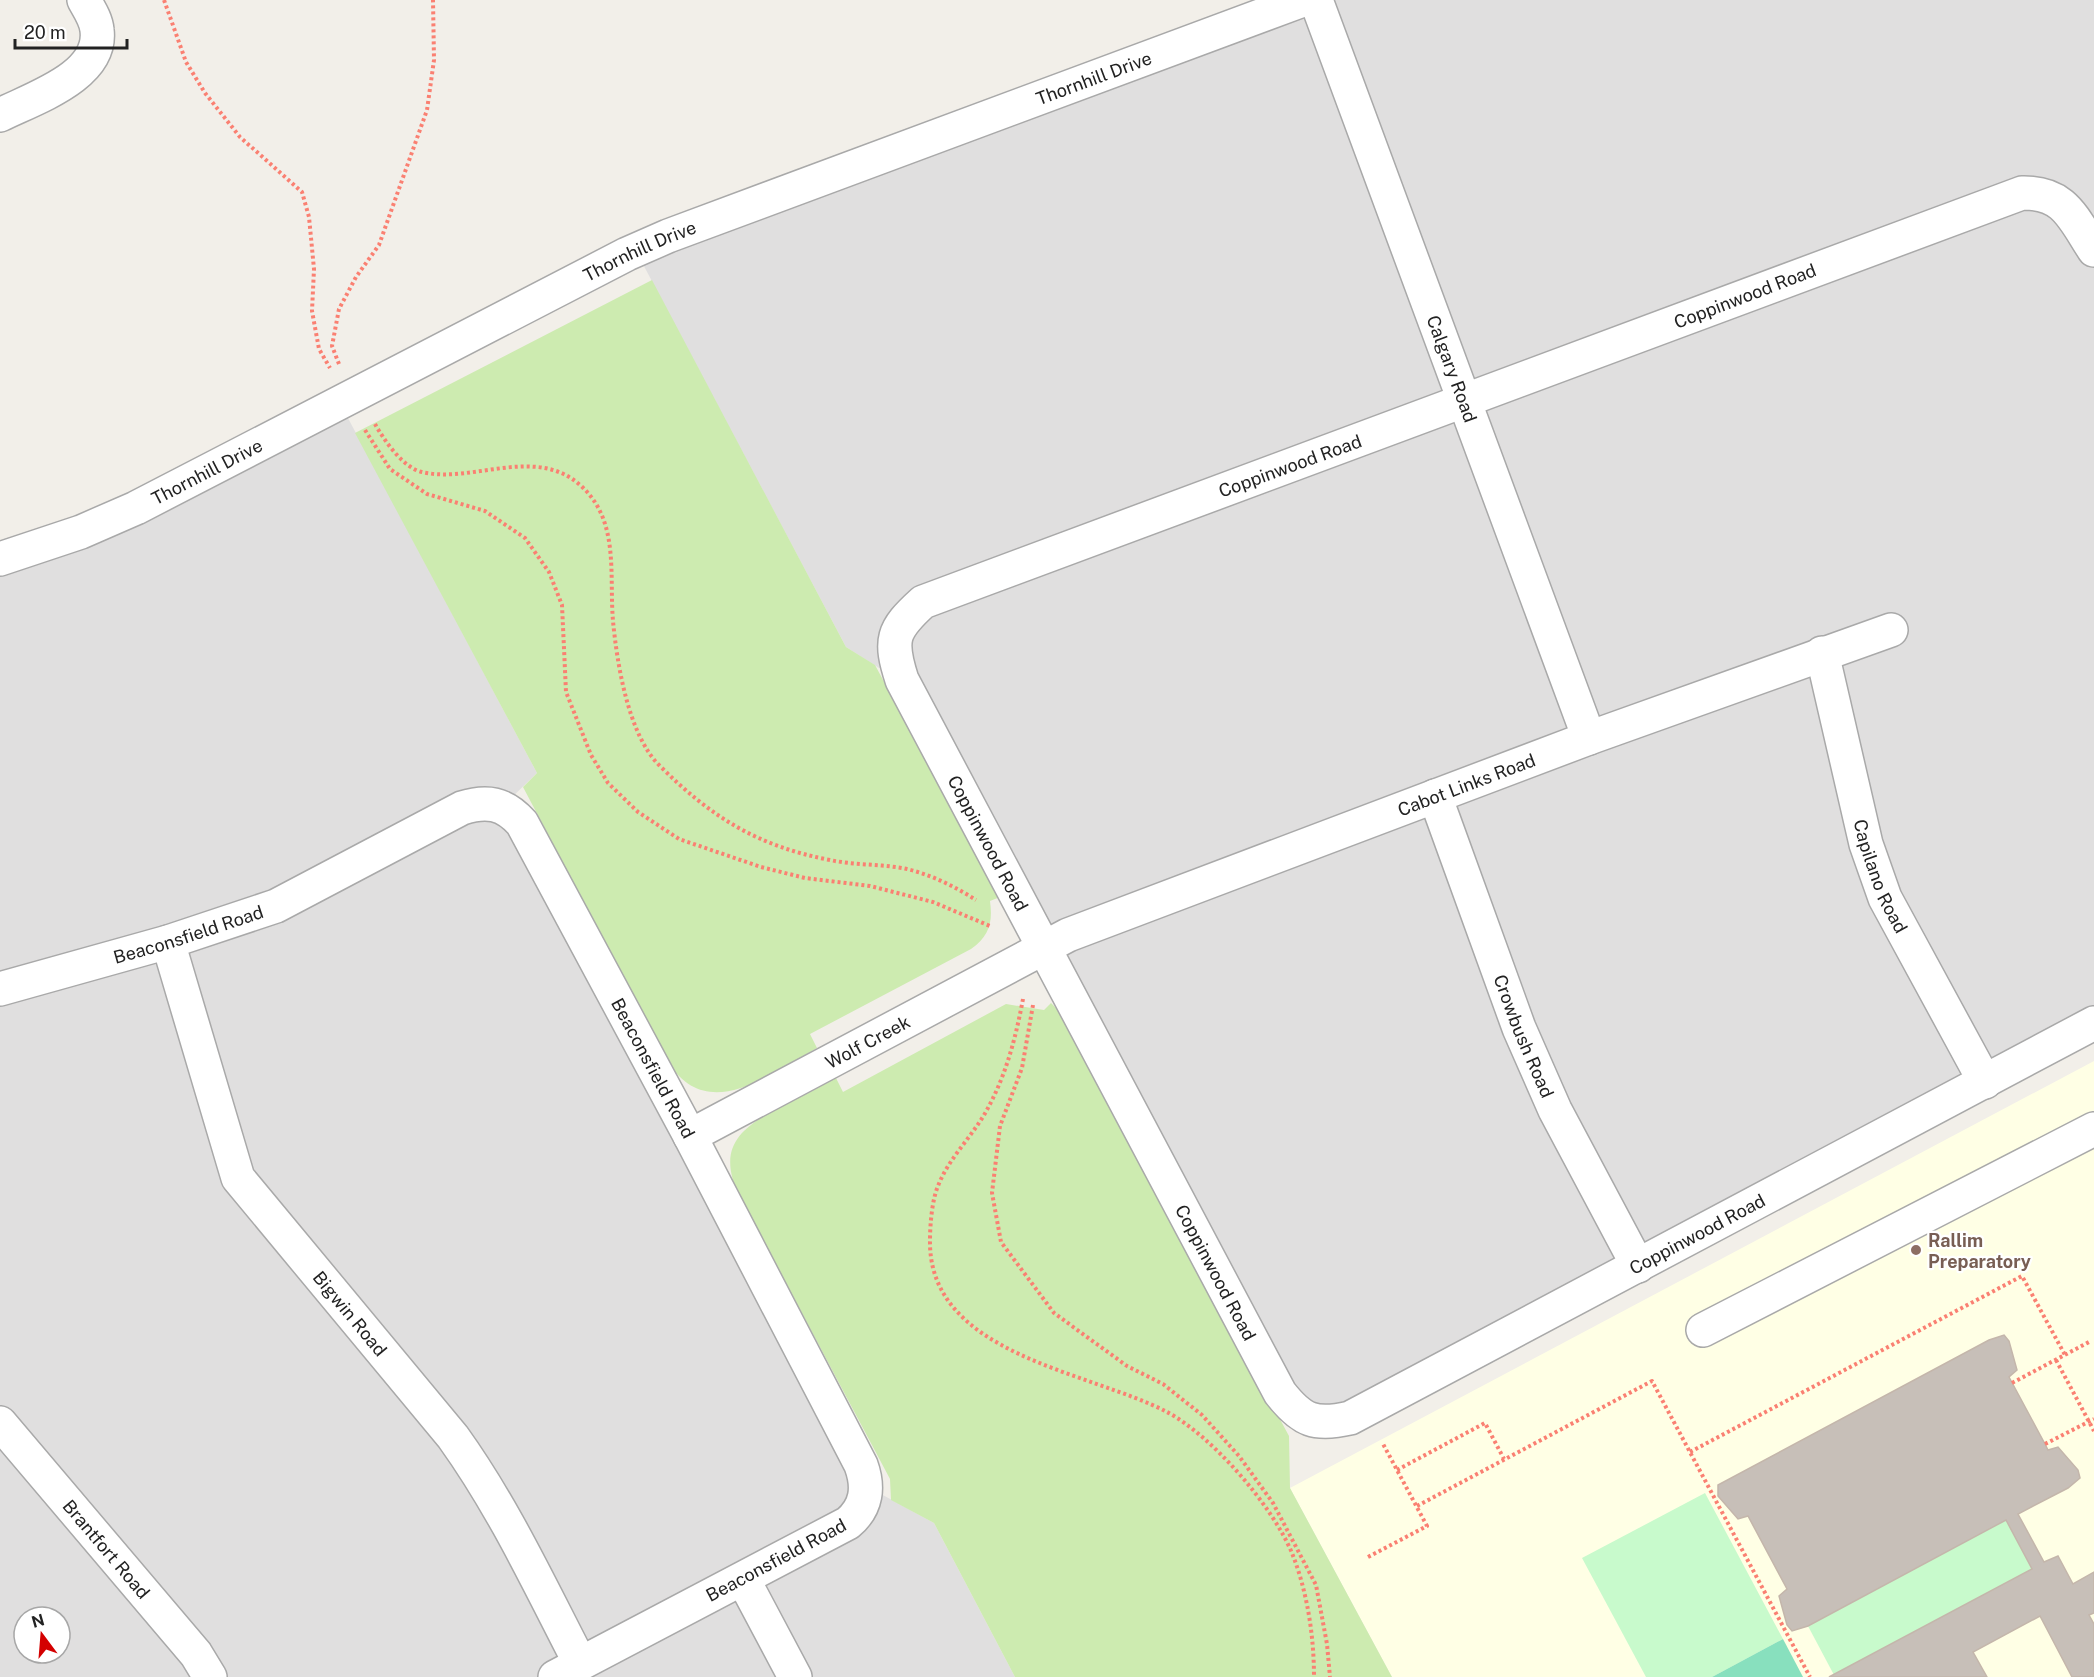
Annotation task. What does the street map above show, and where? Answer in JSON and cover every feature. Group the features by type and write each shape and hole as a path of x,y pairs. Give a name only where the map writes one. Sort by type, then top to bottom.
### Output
{"street":[{"path":"0,116 75,76 90,61 97,44 98,29 84,0"},
{"name":"Thornhill Drive","path":"0,559 81,532 136,508 627,254 668,236 1303,0"},
{"name":"Calgary Road","path":"1316,0 1589,738"},
{"name":"Coppinwood Road","path":"2094,250 2071,214 2058,200 2041,193 2022,193 923,602 901,622 893,640 895,659 902,680 1024,956 1280,1394 1296,1413 1310,1420 1327,1423 1350,1418 2094,1023"},
{"name":"Cabot Links Road","path":"1024,956 1118,914 1589,738 1891,630"},
{"name":"Capilano Road","path":"1822,654 1874,871 1885,898 1984,1082"},
{"name":"Crowbush Road","path":"1436,796 1519,1028 1555,1110 1638,1266"},
{"name":"Beaconsfield Road","path":"0,989 168,942 297,897 462,808 477,803 492,803 503,807 522,823 690,1136 861,1465 866,1486 862,1507 848,1523 568,1670"},
{"name":"Bigwin Road","path":"168,942 238,1178 446,1428 480,1474 507,1520 568,1670"},
{"name":"Wolf Creek","path":"690,1136 1024,956"},
{"path":"1703,1330 2094,1129"},
{"name":"Brantfort Road","path":"0,1423 196,1654 210,1677"},
{"path":"743,1579 795,1677"}],"path":[{"path":"164,0 186,62 205,93 240,137 302,192 309,217 315,269 312,311 319,349 352,397 401,459 420,472 455,474 507,466 549,469 580,484 601,510 613,552 613,620 620,673 633,722 657,763 700,803 733,827 780,848 831,860 911,870 961,891 979,902"},
{"path":"433,0 434,60 427,110 379,245 356,277 339,309 332,346 352,397 390,469 426,494 485,511 525,538 549,572 562,605 566,692 591,755 608,783 639,812 679,839 761,867 805,878 870,886 933,902 999,930 1001,941 1024,956 1034,994 1032,1026 1022,1068 1000,1126 992,1193 1000,1242 1054,1313 1127,1366 1163,1384 1202,1415 1239,1456 1273,1503 1316,1585 1327,1644 1330,1677"},
{"path":"1024,956 1025,991 1015,1044 989,1107 938,1187 930,1240 933,1270 945,1296 971,1327 1009,1350 1168,1413 1227,1460 1262,1504 1291,1551 1306,1597 1314,1677"},
{"path":"1690,1452 2022,1276 2064,1355"},
{"path":"2012,1383 2090,1342"},
{"path":"2056,1360 2094,1431"},
{"path":"1417,1506 1652,1381 1810,1677"},
{"path":"1365,1410 1427,1526 1368,1557"},
{"path":"2045,1444 2094,1419"},
{"path":"1397,1470 1485,1424 1504,1459"}],"shaded area":[{"path":"1313,0 2094,0 2094,1025 1308,1423 898,680 846,647 637,253"},
{"path":"341,405 537,773 505,804 870,1488 934,1523 1015,1677 0,1677 0,562"},
{"name":"Rallim Preparatory","path":"2094,1061 2094,1677 1392,1677 1290,1488"}],"green space":[{"path":"652,280 846,647 875,665 1000,897 990,901 991,916 986,934 971,949 810,1034 817,1048 779,1070 740,1088 720,1092 701,1090 684,1081 668,1062 523,787 537,773 355,433"},
{"path":"1051,1003 1061,1013 1289,1436 1290,1488 1392,1677 1015,1677 934,1523 891,1500 890,1479 737,1191 730,1161 732,1149 738,1138 756,1121 836,1078 843,1092 1006,1004 1044,1010"},
{"path":"1705,1493 1783,1639 1712,1677 1646,1677 1582,1558"},
{"path":"2006,1520 2032,1569 1834,1675 1808,1626"},
{"path":"1783,1639 1803,1677 1712,1677"}],"building":[{"path":"2004,1335 2009,1341 2017,1370 2009,1377 2048,1450 2058,1447 2078,1470 2080,1478 2068,1488 2018,1514 2044,1562 2058,1556 2073,1584 2094,1572 2094,1613 2089,1615 2094,1624 2094,1677 2072,1677 2040,1616 1973,1652 1987,1677 1829,1677 2032,1569 2006,1520 1808,1626 1792,1631 1787,1625 1779,1596 1787,1589 1748,1516 1738,1519 1718,1496 1718,1485 1989,1340"}],"place":[{"name":"Rallim Preparatory","path":"1916,1250"}]}
